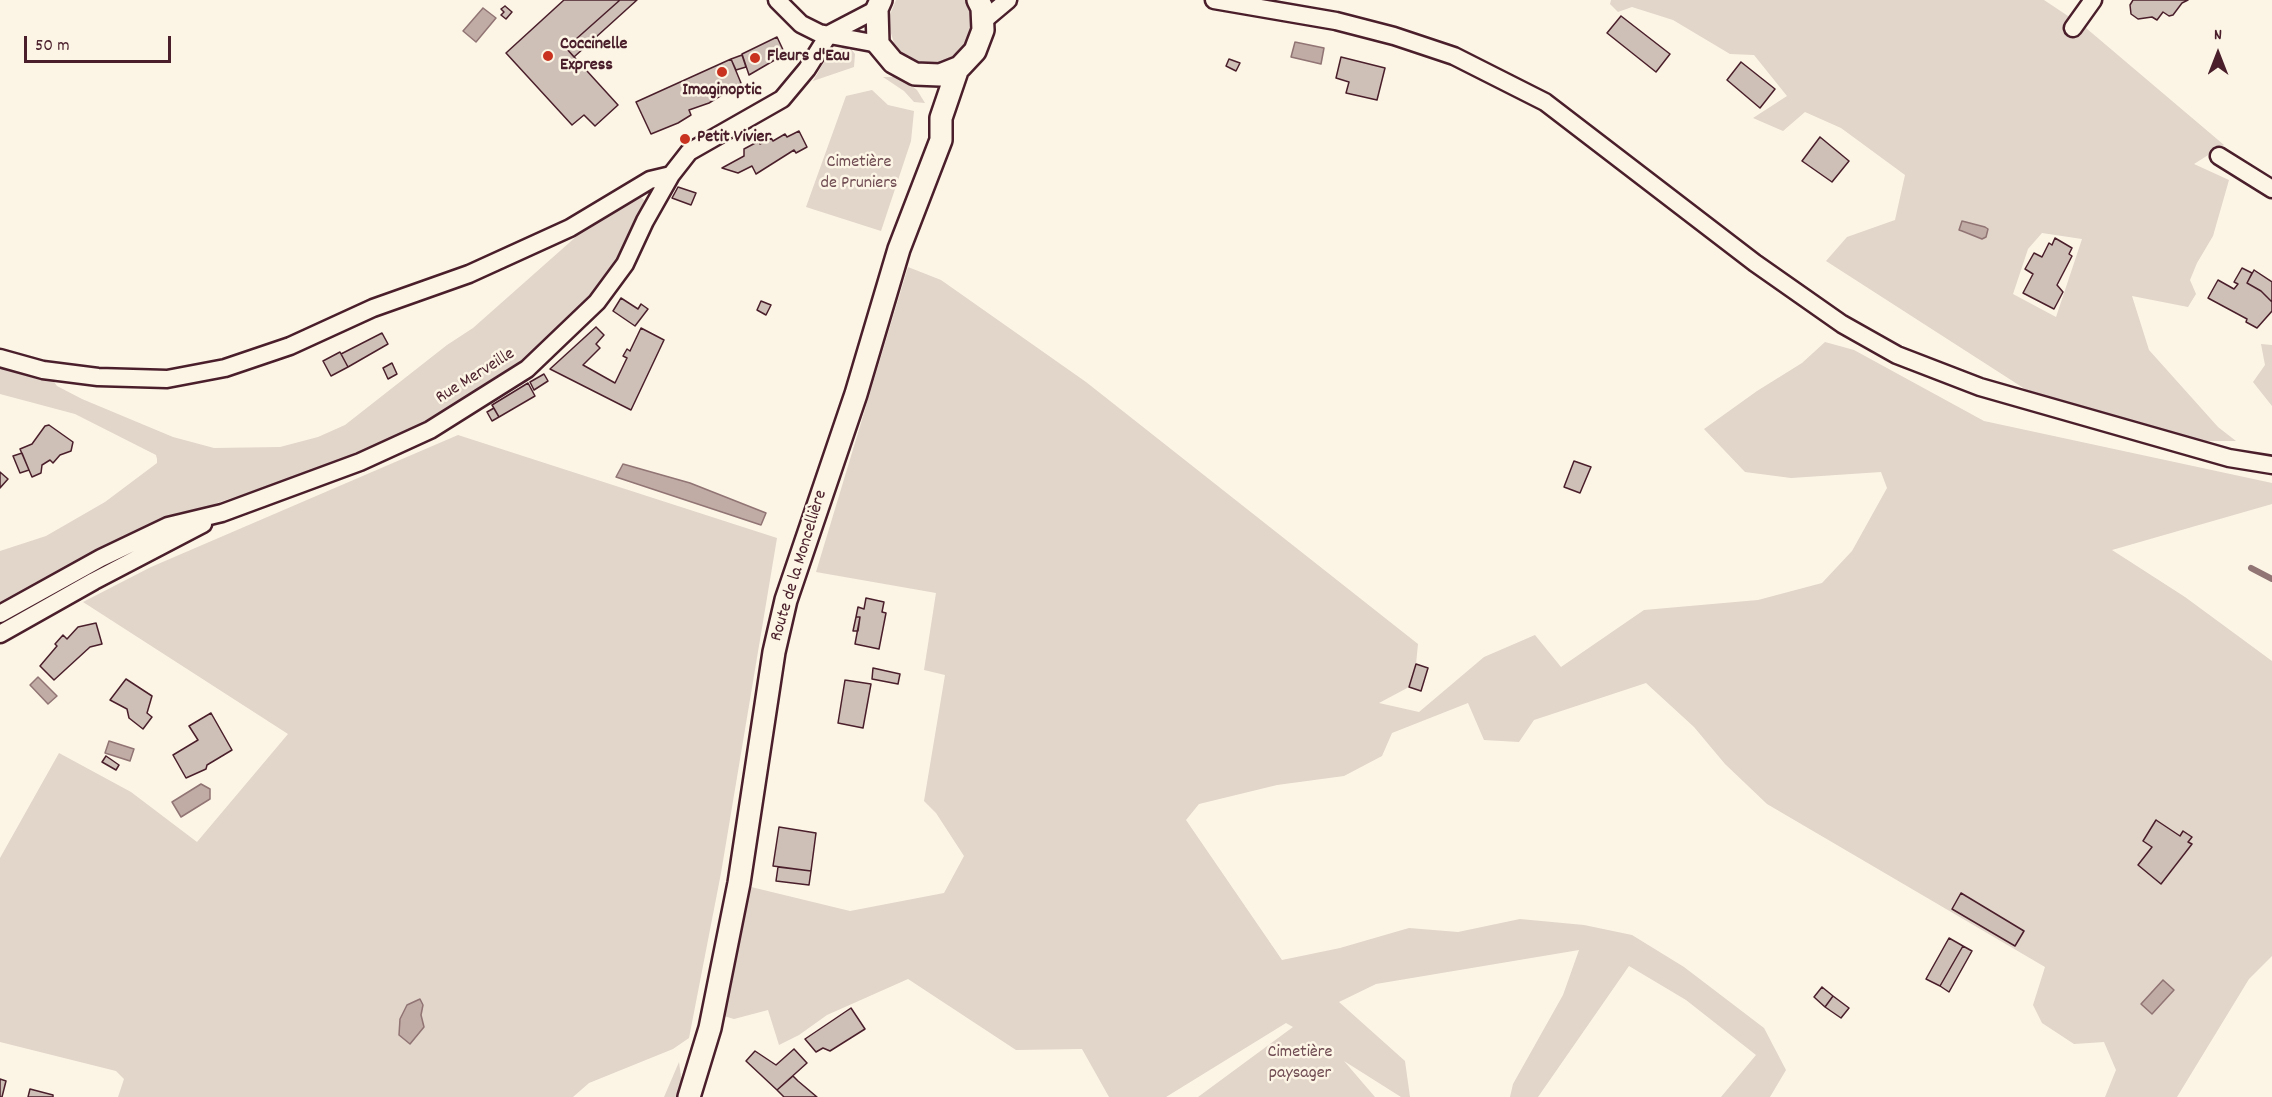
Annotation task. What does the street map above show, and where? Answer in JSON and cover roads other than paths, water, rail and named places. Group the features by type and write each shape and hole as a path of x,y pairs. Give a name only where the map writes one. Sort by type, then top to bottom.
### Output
{"street":[{"path":"777,0 801,24 819,33 878,44"},
{"path":"879,4 878,44 893,63 915,74 940,75 958,68 975,51 983,30 978,0"},
{"path":"982,21 1008,0"},
{"path":"2073,28 2093,0"},
{"path":"1225,1 1336,21 1394,36 1454,56 1545,102 1613,151 1755,263 1842,324 1897,355 1980,387 2229,458 2272,465"},
{"path":"829,34 879,4"},
{"name":"Rue Merveille","path":"0,614 101,558 168,526 222,513 360,462 430,430 527,369 597,302 625,264 645,220 671,175 689,152 782,99 807,69 829,34"},
{"name":"Route de la Moncellière","path":"689,1097 710,1028 739,883 774,652 786,600 856,394 899,249 941,140 941,118 958,68"},
{"name":"Route de la Moncellière","path":"915,74 933,96 941,118"},
{"path":"2219,156 2272,189"},
{"path":"0,358 43,370 98,376 167,378 225,368 290,346 373,308 469,274 570,228 650,180 671,175"},
{"name":"Rue Merveille","path":"0,634 222,513"}],"waterway":[{"path":"2251,568 2272,579"}],"place":[{"name":"Coccinelle Express","path":"548,56"},
{"name":"Fleurs d'Eau","path":"755,58"},
{"name":"Imaginoptic","path":"722,72"},
{"name":"Petit Vivier","path":"685,139"}],"park label":[{"name":"Cimetière de Pruniers","path":"859,174"},
{"name":"Cimetière paysager","path":"1300,1064"}]}
